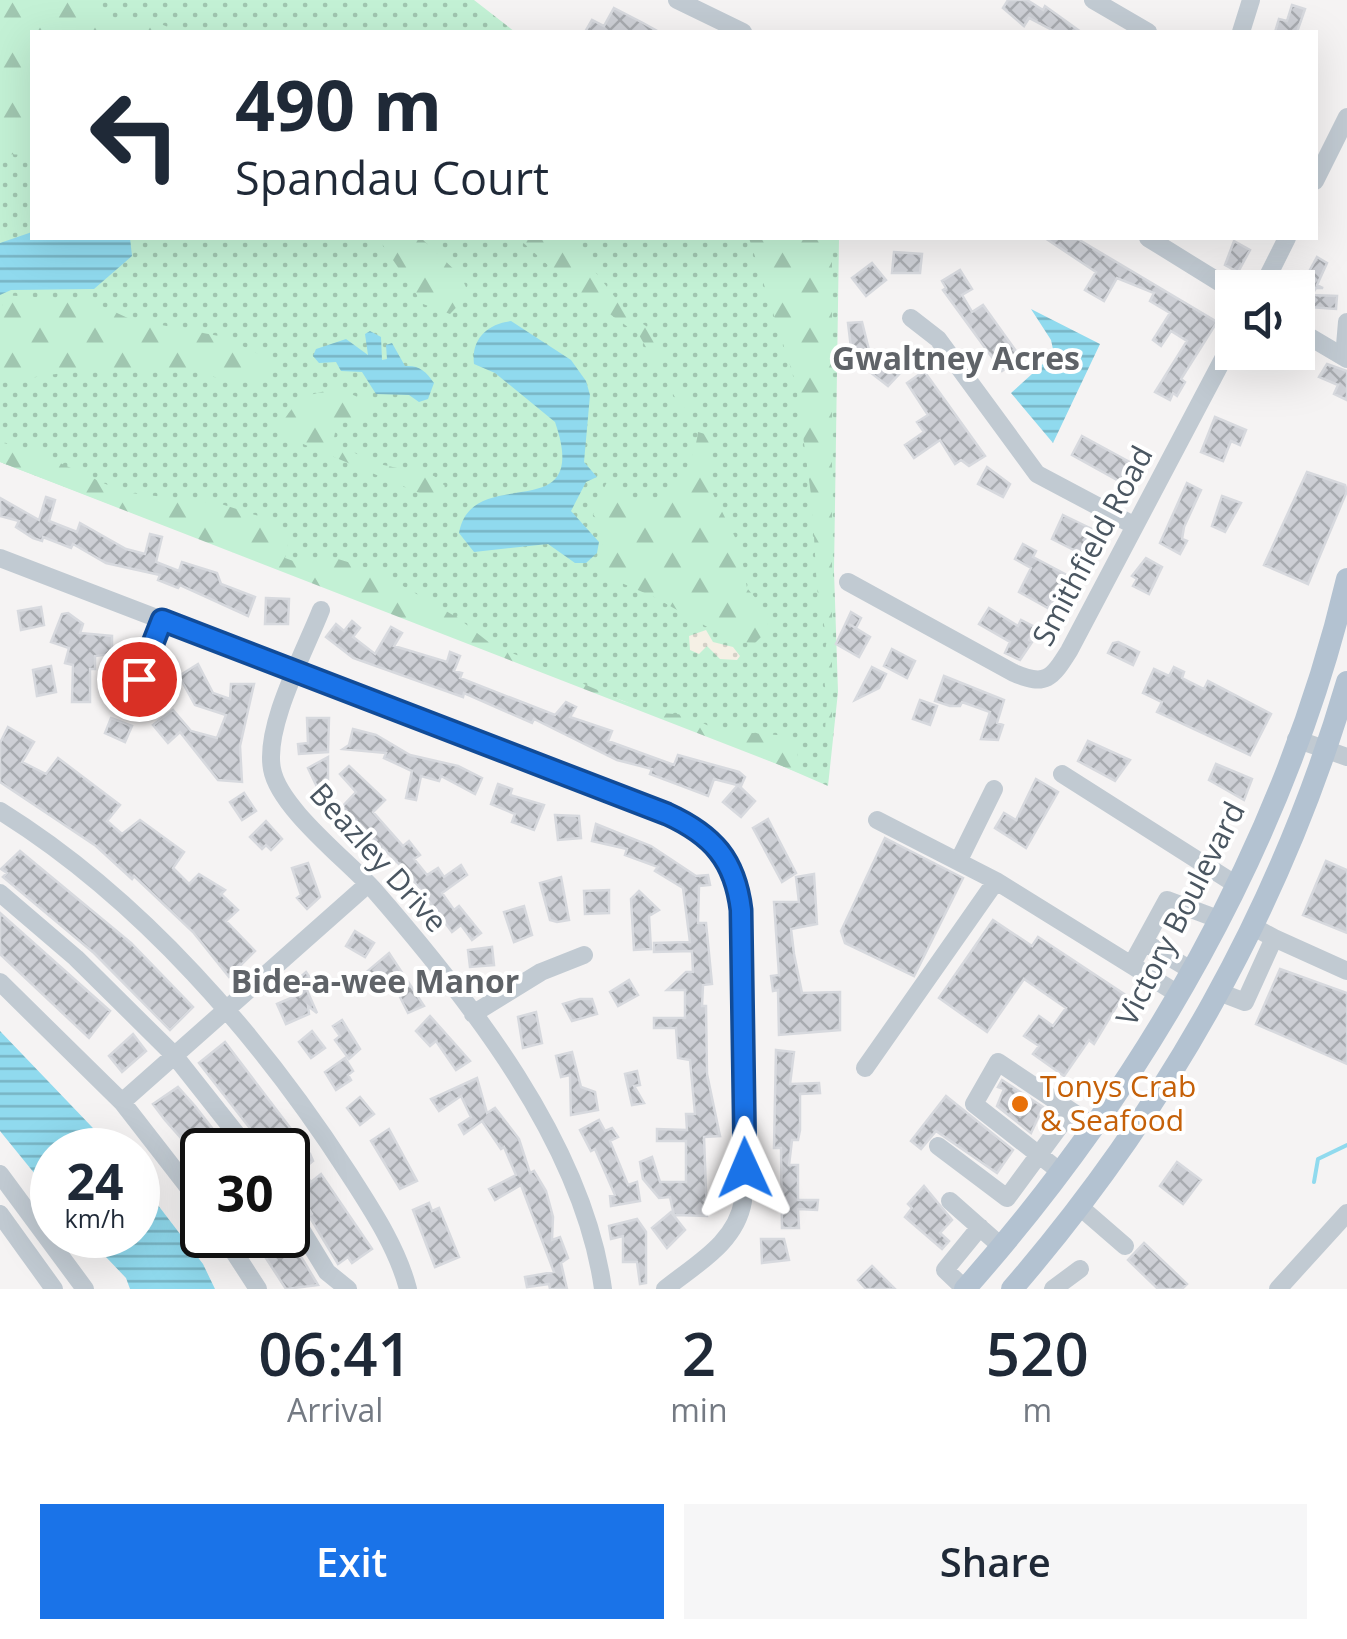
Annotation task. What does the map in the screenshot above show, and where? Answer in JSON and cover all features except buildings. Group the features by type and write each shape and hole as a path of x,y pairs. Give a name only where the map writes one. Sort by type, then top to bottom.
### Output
{"main road":[{"name":"Victory Boulevard","path":"965,1289 1062,1173 1139,1060 1191,970 1236,884 1296,739 1347,579"},
{"path":"1018,1282 1080,1207 1168,1079 1219,992 1264,933 1336,753 1347,682"}],"street":[{"path":"677,0 739,30"},
{"path":"1093,0 1145,30"},
{"path":"1241,30 1250,0"},
{"path":"1318,175 1347,117"},
{"path":"1151,240 1215,279"},
{"path":"1271,270 1286,240"},
{"path":"912,318 938,339 1037,474 1135,526"},
{"path":"1315,340 1346,358 1347,322"},
{"name":"Smithfield Road","path":"848,582 1014,674 1040,683 1053,677 1217,370"},
{"path":"0,558 667,814 706,835 728,859 741,910 743,1201 738,1221 724,1242 665,1289"},
{"name":"Beazley Drive","path":"321,610 273,738 274,778 295,809 368,884 472,1014 566,1167 590,1228 603,1289"},
{"path":"139,679 162,620"},
{"path":"1296,739 1336,753"},
{"path":"1062,774 1236,884"},
{"path":"959,860 994,789"},
{"path":"0,811 109,894 223,1010 328,1142 396,1254 403,1288"},
{"path":"877,820 996,881 1178,994"},
{"path":"865,1068 996,881"},
{"path":"122,1102 368,884"},
{"path":"0,893 76,958 174,1055 232,1128"},
{"path":"1132,964 1167,900 1218,919"},
{"path":"1264,933 1347,971"},
{"path":"1144,942 1191,970"},
{"path":"472,1014 541,972 584,956"},
{"path":"0,982 122,1102 180,1177"},
{"path":"1139,1060 1168,1079"},
{"path":"1062,1173 974,1104 998,1062 1094,1127"},
{"path":"1007,1198 1071,1111"},
{"path":"938,1146 1029,1214"},
{"path":"0,1174 85,1289"},
{"path":"18,1198 0,1213 54,1289"},
{"path":"950,1201 980,1227 994,1255 1018,1282 1049,1289 1080,1268"},
{"path":"1080,1207 1125,1246"},
{"path":"1278,1289 1347,1213"},
{"path":"965,1289 945,1270 980,1227"},
{"path":"310,1244 327,1272 348,1289"},
{"path":"238,1258 258,1289"}],"green space":[{"path":"0,0 474,0 512,30 30,30 30,240 839,240 834,571 838,692 828,786 699,730 0,462"},
{"path":"0,0 88,0 110,20 151,20 175,30 30,30 30,155 0,154"},
{"path":"379,240 423,240 461,276 469,294 450,314 423,304"},
{"path":"520,240 571,240 628,314 649,328 665,372 684,392 692,411 680,406 639,335 571,286"},
{"path":"750,240 832,240 832,735 825,731 827,700 822,665 827,640 817,589 812,502 796,384"},
{"path":"3,295 91,301 130,319 224,337 271,360 268,369 254,380 230,382 190,369 70,372 0,382"},
{"path":"340,389 373,404 366,417 337,422 333,443 379,464 434,476 445,486 436,500 277,433 301,400"},
{"path":"698,432 712,436 709,486 740,547 747,588 764,608 769,629 755,643 734,642 654,597 596,572 605,532 593,514 605,499 602,492 609,478 634,504 659,496 686,469"},
{"path":"0,442 34,451 123,492 221,504 271,520 290,535 285,558 296,562 338,559 377,571 458,618 491,644 623,701 661,713 688,715 716,730 789,736 796,745 800,773 0,462"}],"sand":[{"path":"706,630 713,642 733,647 740,656 737,660 720,659 707,646 699,654 690,650 689,636"}],"water":[{"path":"30,233 30,240 130,240 132,256 94,289 11,290 0,295 0,243"},
{"path":"1031,309 1100,344 1053,443 1011,393 1054,354 1051,340"},
{"path":"511,321 571,360 586,381 590,395 584,462 597,477 586,482 571,511 599,542 597,553 586,563 575,563 548,544 474,552 459,533 468,512 485,500 545,486 558,475 562,455 555,422 495,373 474,364 475,347 482,334"},
{"path":"370,331 381,337 382,360 387,359 386,345 392,343 405,366 428,375 434,383 428,399 419,402 409,395 376,394 362,372 341,371 336,362 319,363 313,356 316,349 346,339 368,355 365,334"},
{"path":"0,1031 93,1128 30,1128 30,1168 0,1131"},
{"path":"160,1208 180,1234 180,1258 198,1258 215,1289 130,1289 126,1278 107,1258 160,1258"}],"waterway":[{"path":"1314,1182 1318,1159 1347,1145"}],"place":[{"name":"Tonys Crab & Seafood","path":"1020,1104"}],"district":[{"name":"Gwaltney Acres","path":"956,359"},
{"name":"Bide-a-wee Manor","path":"375,982"}],"route":[{"path":"139,679 162,620 609,791 687,823 706,835 728,859 741,910 745,1168"}]}
